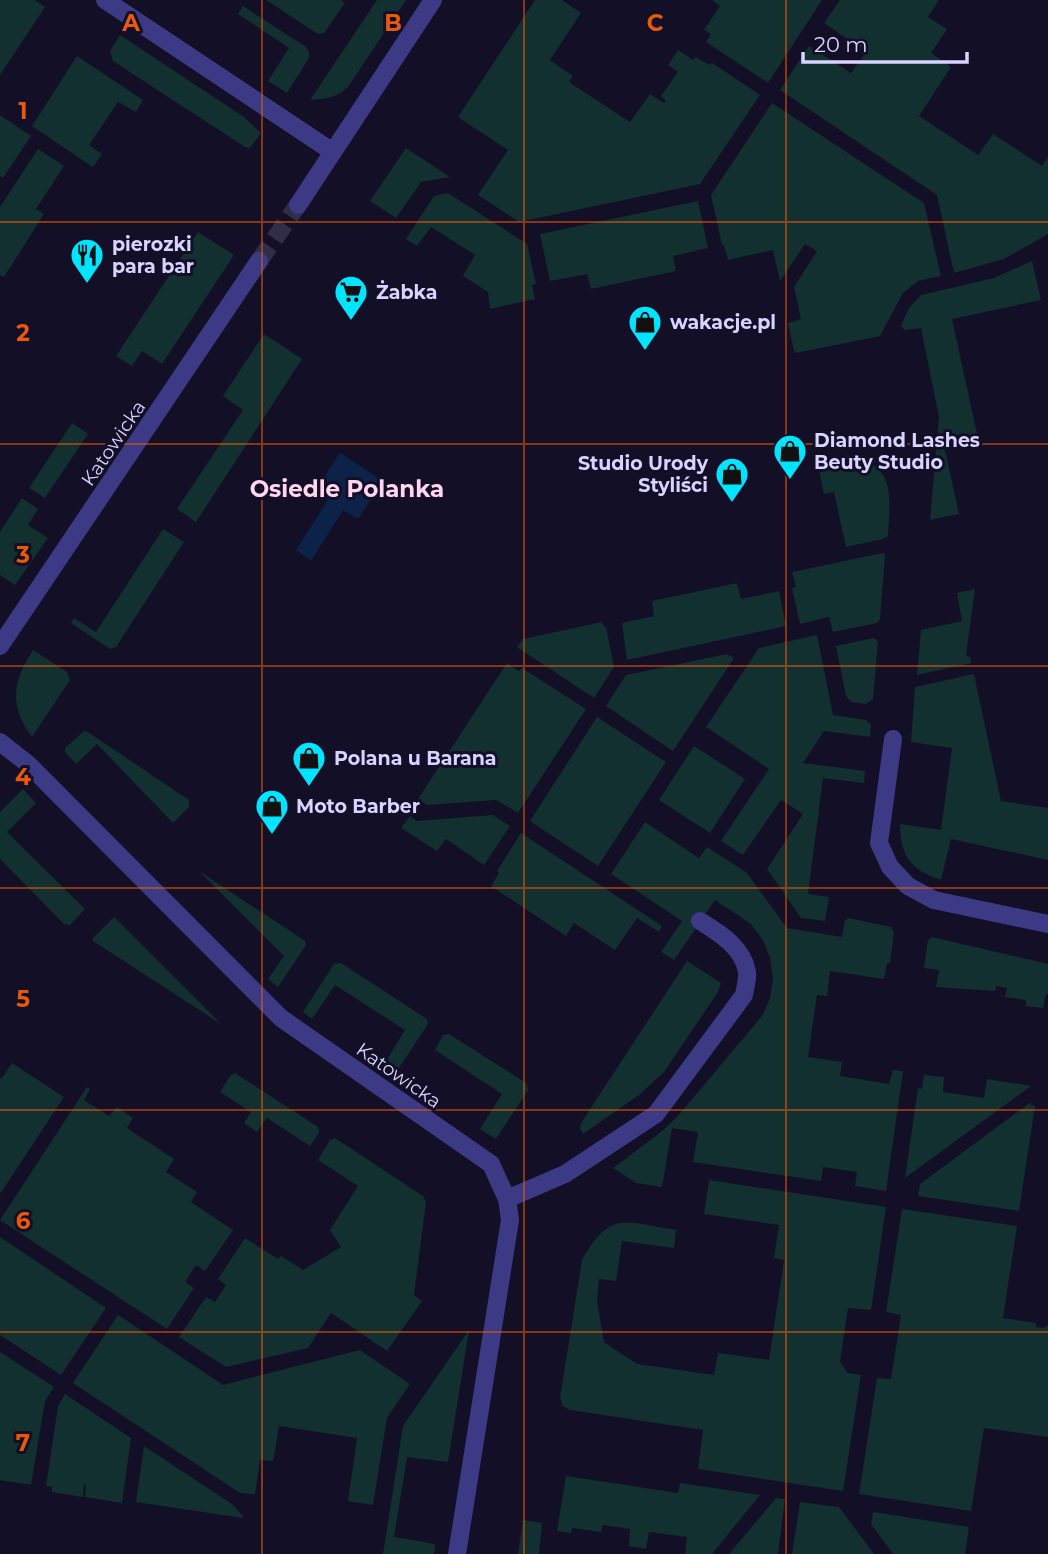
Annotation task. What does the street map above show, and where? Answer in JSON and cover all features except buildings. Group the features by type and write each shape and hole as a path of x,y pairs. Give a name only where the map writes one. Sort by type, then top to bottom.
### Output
{"street":[{"path":"105,0 333,152"},
{"path":"298,205 433,0"},
{"name":"Katowicka","path":"0,646 259,261"},
{"path":"893,739 879,844 890,867 908,886 934,900 1048,924"},
{"name":"Katowicka","path":"0,742 28,764 281,1018 491,1164 507,1199 510,1220 457,1554"},
{"path":"507,1199 565,1174 656,1114 744,995 747,972 738,951 724,937 700,921"}],"green space":[{"path":"0,0 35,0 45,7 0,75"},
{"path":"266,0 341,0 345,3 324,33 318,34"},
{"path":"377,0 406,0 348,87 339,94 310,100"},
{"path":"535,0 562,0 581,13 550,60 573,76 569,82 630,122 650,94 664,103 666,101 661,96 678,72 668,65 678,50 693,60 696,57 709,65 712,63 760,95 700,184 519,222 478,195 508,150 458,117"},
{"path":"712,0 822,0 768,83 706,42 711,34 704,30 720,6"},
{"path":"840,0 939,0 928,17 947,29 931,53 951,67 919,116 978,155 993,134 1042,166 1048,157 1048,234 1004,259 954,273 937,195 780,90 809,46 851,73 866,52 824,23"},
{"path":"243,6 306,47 309,52 309,58 287,93 268,81 289,48 238,14"},
{"path":"120,35 244,117 261,133 250,148 113,61 110,51"},
{"path":"77,56 143,100 136,112 118,102 89,145 102,154 93,167 32,126"},
{"path":"772,103 924,203 941,276 918,281 903,293 880,336 796,353 788,323 801,319 794,287 817,251 805,244 780,281 773,250 728,260 711,195"},
{"path":"0,115 31,136 3,178 0,176"},
{"path":"406,148 450,177 421,182 396,218 370,201"},
{"path":"38,149 64,166 36,209 44,214 4,277 0,275 0,207"},
{"path":"448,193 527,244 536,284 532,285 535,299 490,309 488,292 463,276 475,255 431,227 417,246 406,239 434,196"},
{"path":"698,201 708,248 673,256 676,271 591,289 587,274 550,281 540,234"},
{"path":"198,232 234,255 162,364 142,351 132,366 116,356"},
{"path":"1032,261 1041,300 952,319 979,443 945,450 959,514 930,520 939,417 921,328 905,330 901,326 909,308 921,295 994,278"},
{"path":"264,334 302,359 196,522 177,509 243,410 223,396"},
{"path":"72,423 88,434 45,498 29,488"},
{"path":"848,455 864,460 883,474 889,495 889,508 888,536 846,547 834,492 824,494 817,460"},
{"path":"22,498 38,509 28,525 48,538 15,585 0,575 0,532"},
{"path":"163,529 184,542 116,647 110,649 71,623 74,618 96,632"},
{"path":"883,553 880,619 877,623 833,632 829,617 800,624 792,588 796,587 792,572"},
{"path":"737,583 741,599 779,591 786,626 627,660 622,623 654,616 652,601"},
{"path":"975,589 966,655 970,657 971,663 917,675 921,630 962,621 957,593"},
{"path":"602,622 606,627 614,667 594,698 517,647 523,639"},
{"path":"817,635 833,715 866,720 871,725 870,737 824,731 803,763 865,771 864,783 823,778 808,894 829,897 825,921 801,918 767,869 803,814 781,800 743,855 721,841 769,769 706,727 759,648"},
{"path":"874,638 878,642 873,699 866,704 851,702 846,696 836,646"},
{"path":"33,650 67,672 70,680 32,737 20,715 16,694 17,683"},
{"path":"727,654 734,658 673,751 606,706 626,675"},
{"path":"507,663 519,671 522,668 586,709 518,813 496,800 427,805 418,799"},
{"path":"974,674 1001,801 1048,808 1048,860 951,839 941,880 915,866 902,845 900,824 941,830 952,748 911,742 915,687"},
{"path":"597,717 666,762 598,866 530,821"},
{"path":"86,731 189,800 189,807 173,823 97,744 76,764 65,752 65,748"},
{"path":"694,746 745,779 710,833 659,800"},
{"path":"23,789 36,803 7,832 85,909 70,925 64,924 0,859 0,812"},
{"path":"493,815 510,826 484,865 446,839 437,851 401,828 410,816 417,821"},
{"path":"645,822 699,858 707,847 747,873 787,928 842,937 845,920 849,918 891,927 894,932 890,963 887,963 884,979 830,971 827,996 817,995 808,1057 842,1062 840,1076 889,1084 893,1070 903,1071 886,1191 855,1186 857,1172 823,1167 821,1181 693,1162 698,1132 672,1128 662,1187 636,1183 613,1168 677,1117 762,1016 770,998 773,978 770,958 763,940 751,924 715,900 674,960 661,952 682,921 611,874"},
{"path":"521,833 662,926 659,932 637,918 615,950 574,923 566,936 491,886 499,873 497,871"},
{"path":"199,871 305,941 306,945 278,987 268,979 284,956"},
{"path":"114,917 221,1024 93,941"},
{"path":"932,937 1048,964 1048,994 1043,1008 1026,1006 1026,1000 1005,997 1007,988 996,986 995,991 936,987 939,970 924,968 928,940"},
{"path":"687,961 721,983 718,992 664,1072 639,1095 583,1134 581,1123"},
{"path":"341,963 427,1019 428,1024 395,1074 383,1066 405,1030 335,985 312,1019 303,1012 334,964"},
{"path":"449,1034 526,1083 528,1090 496,1139 480,1129 502,1094 435,1050 443,1035"},
{"path":"12,1063 64,1097 0,1194 0,1078"},
{"path":"235,1073 318,1127 319,1133 310,1146 267,1118 257,1132 244,1123 251,1112 220,1092"},
{"path":"924,1075 944,1077 943,1092 984,1098 987,1079 1031,1086 905,1178 918,1088 922,1089"},
{"path":"87,1087 90,1089 84,1100 109,1116 117,1107 133,1118 127,1128 174,1159 166,1172 197,1192 191,1202 233,1230 205,1271 196,1265 185,1282 194,1288 167,1329 0,1220"},
{"path":"1031,1102 1031,1105 1035,1106 1019,1211 918,1196 920,1184"},
{"path":"335,1138 423,1196 426,1202 414,1295 422,1301 387,1351 331,1313 308,1348 226,1367 179,1337 206,1297 215,1302 226,1285 218,1279 245,1238 278,1259 281,1256 303,1270 341,1247 330,1230 358,1186 318,1160 330,1140"},
{"path":"709,1180 886,1207 871,1310 848,1308 840,1362 848,1373 861,1375 843,1491 698,1469 703,1430 570,1410 563,1406 560,1398 582,1260 601,1233 621,1223 676,1230 674,1248 622,1241 616,1281 599,1279 597,1301 604,1342 637,1364 714,1375 718,1353 769,1360 784,1260 774,1258 779,1225 704,1214"},
{"path":"902,1209 1017,1226 1003,1318 1036,1323 1036,1327 1044,1328 1048,1325 1048,1437 984,1428 971,1511 859,1494 877,1378 891,1379 901,1315 886,1312"},
{"path":"0,1237 106,1308 61,1375 0,1335"},
{"path":"118,1315 223,1385 360,1350 410,1384 387,1418 373,1505 348,1501 357,1438 279,1426 273,1461 260,1460 255,1494 240,1493 73,1383"},
{"path":"469,1330 448,1462 407,1457 394,1537 435,1544 434,1554 383,1554 403,1426"},
{"path":"0,1352 54,1387 45,1401 31,1485 0,1480"},
{"path":"65,1394 131,1438 122,1503 85,1497 86,1484 83,1497 52,1492 52,1487 46,1486 58,1406"},
{"path":"144,1446 232,1504 243,1518 136,1502"},
{"path":"566,1476 678,1493 680,1483 760,1495 712,1554 685,1554 687,1537 649,1532 646,1549 629,1546 630,1529 603,1525 601,1532 572,1528 571,1533 557,1531"},
{"path":"776,1498 785,1499 778,1554 729,1554"},
{"path":"800,1502 839,1507 874,1554 792,1554"},
{"path":"873,1512 969,1527 965,1554 893,1554 871,1524"},
{"path":"523,1520 542,1523 539,1554 518,1554"}],"water":[{"path":"340,453 383,481 358,519 343,510 311,561 296,550 328,500 315,491"}],"tunnel":[{"path":"259,261 298,205"}],"place":[{"name":"pierozki para bar","path":"87,285"},
{"name":"Żabka","path":"351,322"},
{"name":"wakacje.pl","path":"645,352"},
{"name":"Diamond Lashes Beuty Studio","path":"790,481"},
{"name":"Studio Urody Styliści","path":"732,504"},
{"name":"Polana u Barana","path":"309,788"},
{"name":"Moto Barber","path":"272,836"}],"district":[{"name":"Osiedle Polanka","path":"347,489"}]}
